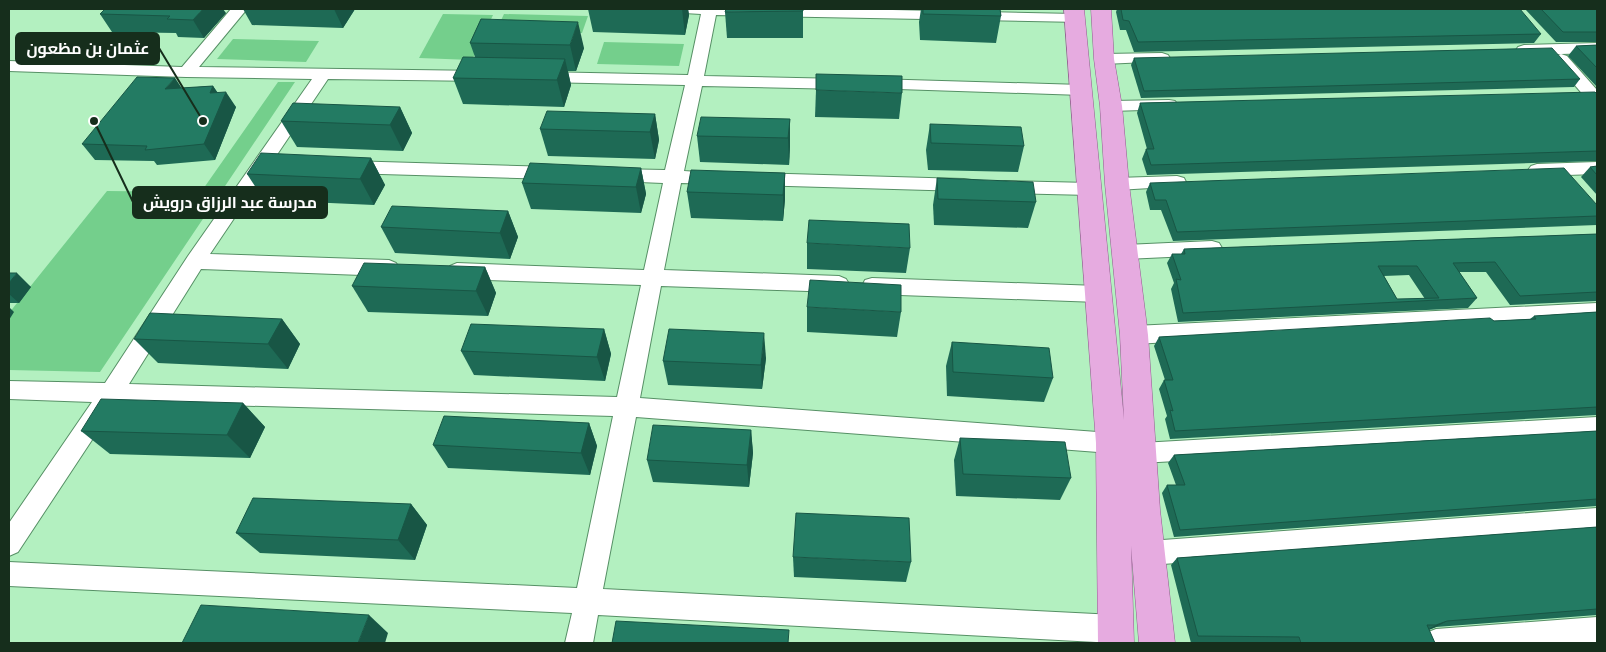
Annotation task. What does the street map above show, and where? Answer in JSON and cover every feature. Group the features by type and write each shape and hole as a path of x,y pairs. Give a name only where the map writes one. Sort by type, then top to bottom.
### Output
{"main road":[{"path":"1101,9 1104,59 1111,106 1117,184 1134,335 1141,453 1157,643"},
{"path":"1075,14 1111,443 1116,636"}],"street":[{"path":"186,72 239,9"},
{"path":"672,9 1075,14"},
{"path":"579,643 672,177 696,80 709,9"},
{"path":"1540,36 1596,96"},
{"path":"1513,51 1597,48"},
{"path":"1104,59 1174,58"},
{"path":"9,66 186,72 500,76"},
{"path":"9,544 111,393 195,261 270,165 324,73"},
{"path":"529,77 1082,90"},
{"path":"1573,95 1596,96"},
{"path":"1111,106 1190,104"},
{"path":"328,167 574,174"},
{"path":"1521,171 1597,168"},
{"path":"1561,169 1579,189"},
{"path":"594,175 1090,189"},
{"path":"1117,184 1196,182"},
{"path":"1125,252 1233,248"},
{"path":"195,261 404,269"},
{"path":"434,270 1098,294"},
{"path":"1134,335 1597,311"},
{"path":"9,390 626,407 1111,443 1141,453 1597,427"},
{"path":"1149,553 1597,520"},
{"path":"9,574 588,601 1116,636"},
{"path":"1436,643 1535,638 1597,631"}],"green space":[{"path":"443,14 493,15 472,60 419,58"},
{"path":"504,14 588,16 582,33 496,31"},
{"path":"233,39 319,41 306,62 217,59"},
{"path":"604,42 684,44 679,66 597,64"},
{"path":"278,82 295,82 100,372 9,370 9,313 107,191 201,192"}],"building":[{"path":"105,9 203,9 193,20 167,19 170,16 100,14"},
{"path":"726,9 803,9 803,11 725,12"},
{"path":"923,9 1000,9 1001,16 923,14"},
{"path":"1121,9 1520,9 1541,34 1138,42 1129,21 1123,20"},
{"path":"1541,9 1597,9 1597,32 1563,32"},
{"path":"481,19 578,22 570,45 470,43"},
{"path":"1597,45 1597,68 1576,46"},
{"path":"1552,48 1580,79 1144,91 1134,58"},
{"path":"463,57 565,59 557,80 453,78"},
{"path":"816,74 902,76 902,93 816,90"},
{"path":"137,77 175,78 165,89 213,86 210,93 226,92 204,144 145,150 147,146 82,144"},
{"path":"1595,92 1597,94 1597,151 1151,165 1146,149 1154,149 1140,103"},
{"path":"293,103 400,107 390,125 281,121"},
{"path":"547,111 655,114 650,132 540,129"},
{"path":"701,117 790,119 788,138 697,136"},
{"path":"930,124 1021,127 1024,146 931,143"},
{"path":"261,153 371,158 360,179 247,174"},
{"path":"530,163 641,168 636,187 522,183"},
{"path":"1597,166 1597,175 1590,167"},
{"path":"1564,168 1597,205 1597,216 1177,232 1166,200 1155,200 1150,183"},
{"path":"691,170 785,173 783,195 687,192"},
{"path":"937,178 1033,182 1036,202 938,199"},
{"path":"392,206 508,211 500,233 381,227"},
{"path":"809,220 909,224 910,248 807,243"},
{"path":"1597,234 1597,292 1520,296 1495,262 1453,263 1477,298 1183,313 1176,279 1181,280 1172,254 1185,254 1184,249","holes":["1378,266 1417,266 1439,298 1397,299"]},
{"path":"364,263 485,267 476,291 352,286"},
{"path":"9,273 17,273 9,283"},
{"path":"810,280 901,285 901,312 807,307"},
{"path":"1597,312 1597,407 1175,431 1170,410 1173,411 1164,380 1173,380 1159,337 1490,318 1494,321 1536,319 1534,316"},
{"path":"150,313 282,319 268,344 134,339"},
{"path":"471,324 604,329 597,357 461,351"},
{"path":"669,329 764,333 761,365 663,361"},
{"path":"952,342 1049,348 1053,378 953,372"},
{"path":"101,399 243,403 227,435 81,431"},
{"path":"444,416 589,423 581,453 433,445"},
{"path":"653,425 751,430 747,465 647,460"},
{"path":"1597,431 1597,499 1180,530 1167,485 1185,485 1174,455"},
{"path":"960,438 1065,442 1071,478 963,474"},
{"path":"253,498 411,504 398,540 236,533"},
{"path":"796,513 909,518 911,562 793,557"},
{"path":"1597,527 1597,609 1447,621 1436,625 1427,625 1435,643 1301,643 1299,637 1198,636 1177,558"},
{"path":"201,605 369,615 358,643 182,643"},
{"path":"616,621 789,630 788,643 612,643"}],"place":[{"name":"مدرسة عبد الرزاق درويش","path":"94,121"},
{"name":"عثمان بن مظعون","path":"203,121"}]}
